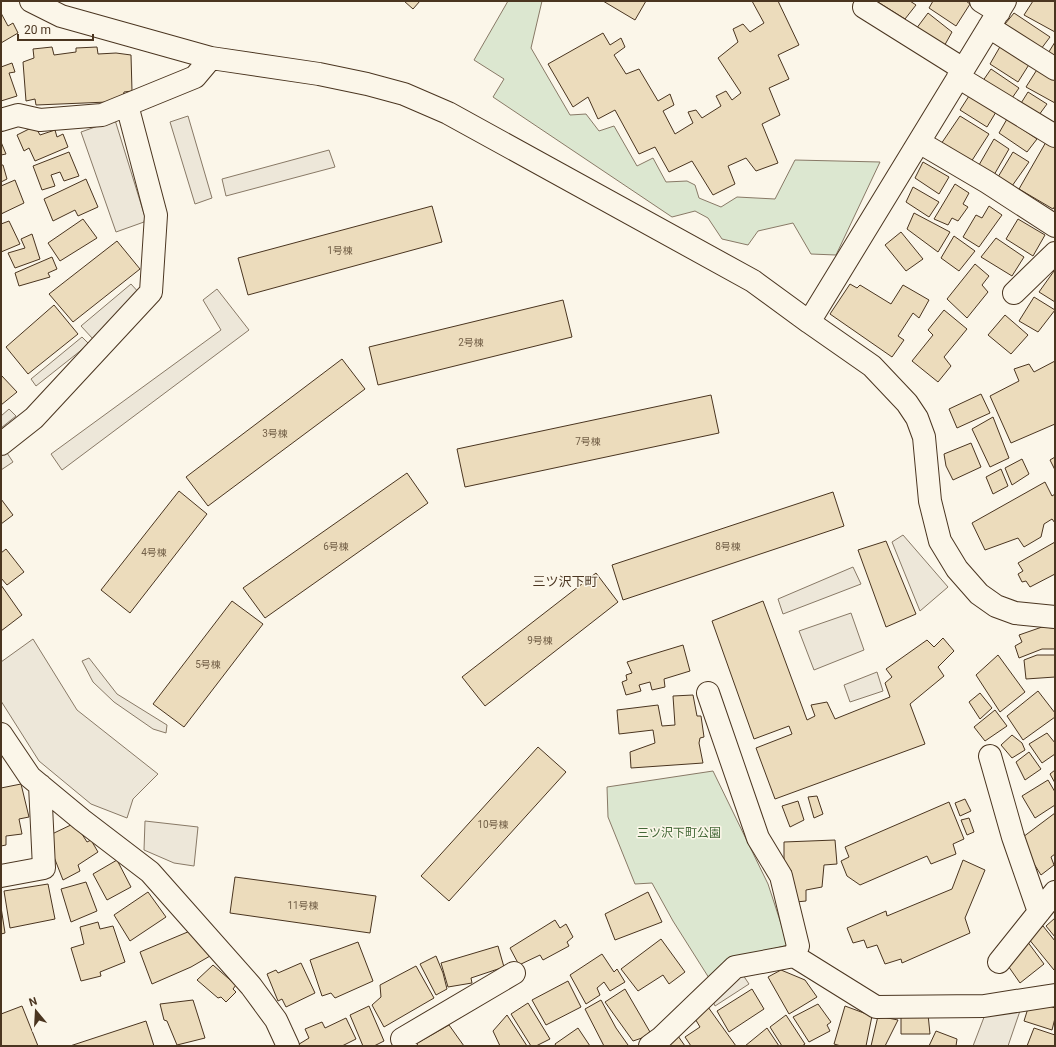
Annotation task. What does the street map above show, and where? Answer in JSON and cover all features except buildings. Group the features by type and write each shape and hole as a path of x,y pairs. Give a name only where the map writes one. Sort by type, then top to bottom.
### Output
{"street":[{"path":"31,1 61,16 211,58 319,74 367,84 404,94 448,113 753,281 872,366 907,403 917,418 924,437 930,501 940,541 957,569 979,594 996,606 1015,613 1055,617"},
{"path":"864,7 1055,136"},
{"path":"809,322 961,73 994,10 1055,69"},
{"path":"1,120 18,115 40,120 102,115 195,77 211,58"},
{"path":"1,444 34,418 151,292 156,215 127,105"},
{"path":"919,142 987,182 1055,226"},
{"path":"1014,293 1055,253"},
{"path":"708,693 758,838 781,876 798,946 794,956"},
{"path":"1,734 30,777 82,820 150,872 251,986 276,1020 288,1046"},
{"path":"990,756 1013,837 1040,912"},
{"path":"1,876 44,868 40,785"},
{"path":"999,962 1055,892"},
{"path":"650,1046 661,1038 735,968 794,956 876,1006 984,1006 1007,999 1055,996"},
{"path":"406,1046 402,1039 514,973"}],"green space":[{"path":"508,1 542,1 531,48 570,115 586,114 599,131 614,126 637,166 653,158 666,182 687,181 695,185 699,198 721,207 737,197 775,199 795,160 880,162 836,255 811,254 793,223 758,231 748,245 722,239 708,218 695,211 672,217 493,97 504,79 474,60"},
{"name":"三ツ沢下町公園","path":"713,771 768,884 788,945 726,961 709,978 673,921 652,883 635,884 608,817 607,787"}],"shaded area":[{"path":"188,116 212,198 195,204 170,122"},
{"path":"115,120 145,217 144,222 116,232 81,132"},
{"path":"329,150 335,167 226,196 222,179"},
{"path":"131,284 141,295 93,339 81,326"},
{"path":"217,289 249,330 62,470 51,454 221,330 203,300"},
{"path":"82,337 89,344 36,386 31,379"},
{"path":"9,409 16,416 1,428 1,416"},
{"path":"5,450 13,462 1,470 1,453"},
{"path":"903,535 948,587 920,611 892,542"},
{"path":"853,567 861,584 783,614 778,599"},
{"path":"851,613 864,650 814,670 799,631"},
{"path":"33,639 77,710 158,774 133,799 127,818 91,804 39,761 1,701 1,662"},
{"path":"89,658 117,694 167,725 166,733 153,729 114,702 93,682 82,661"},
{"path":"877,672 883,691 850,702 844,685"},
{"path":"145,821 198,827 194,866 174,863 144,850"},
{"path":"741,972 749,984 715,1006 711,997"},
{"path":"1021,1008 1008,1046 973,1046 986,1012"}],"district":[{"name":"三ツ沢下町","path":"565,581"}]}
